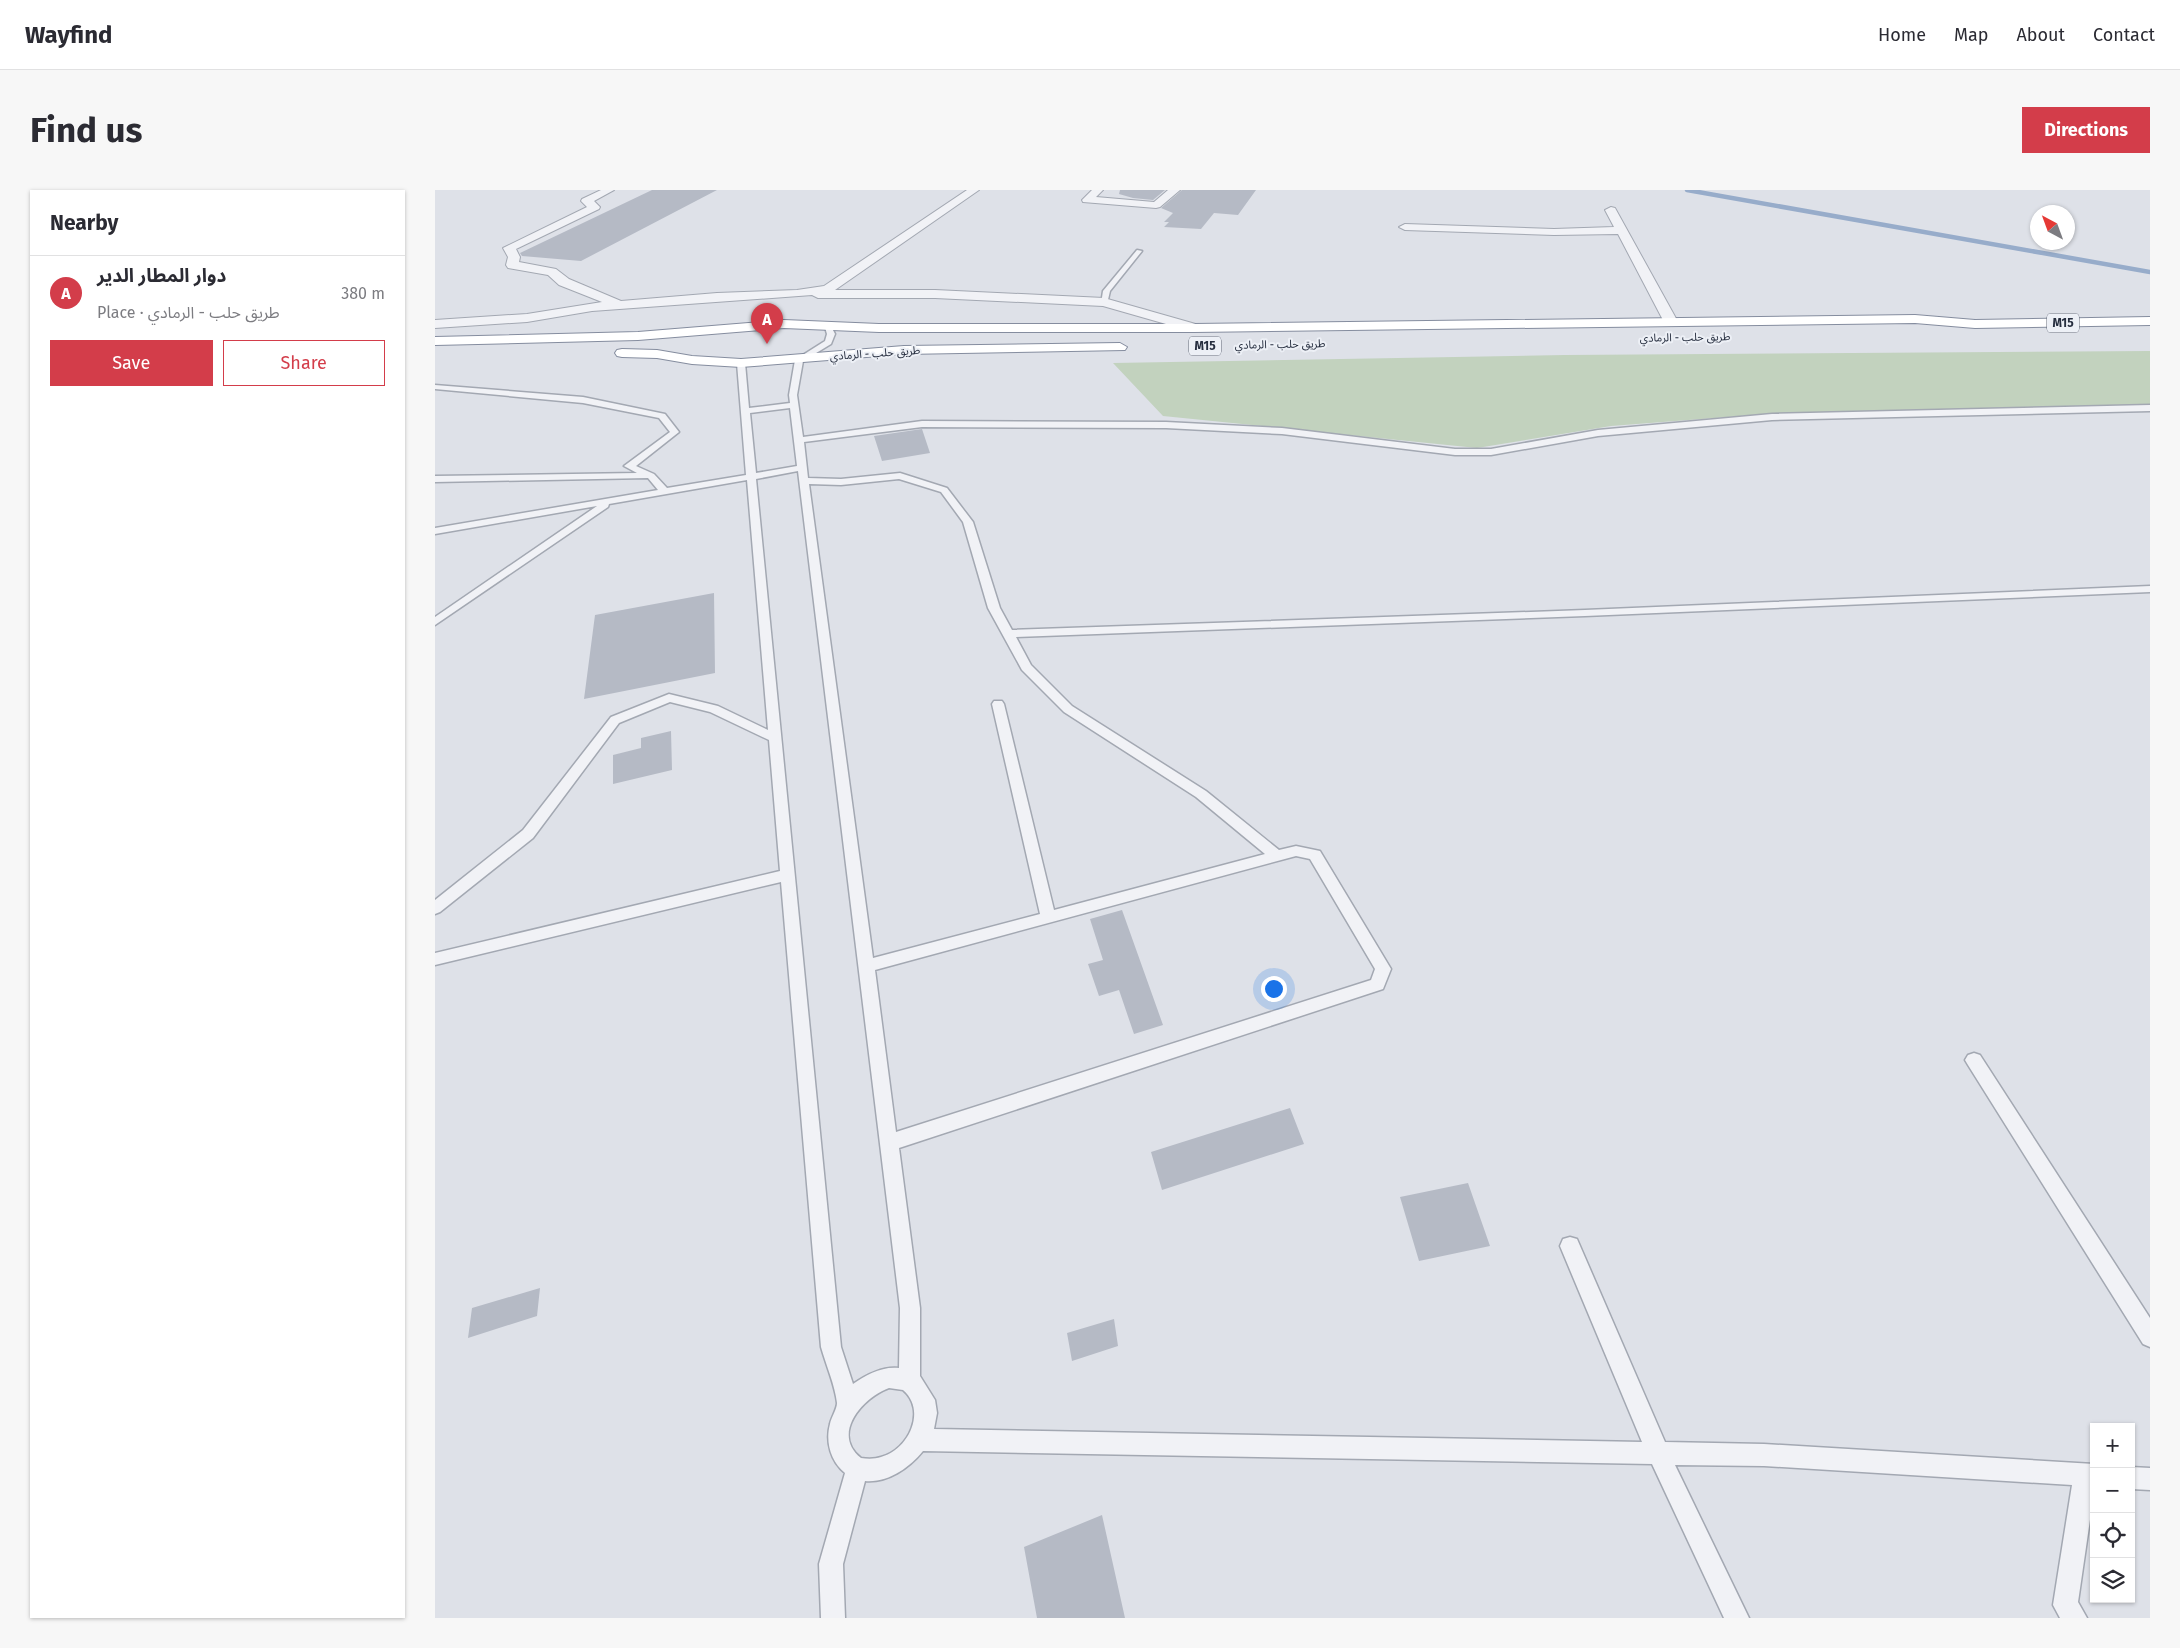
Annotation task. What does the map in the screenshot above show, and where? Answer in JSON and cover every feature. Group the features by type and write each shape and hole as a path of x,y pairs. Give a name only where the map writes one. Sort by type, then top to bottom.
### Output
{"highway":[{"name":"طريق حلب - الرمادي","path":"435,341 645,336 759,325 912,328 1194,328 1915,319 1975,324 2150,321"},
{"name":"طريق حلب - الرمادي","path":"1904,333 1934,333 1975,324"},
{"name":"طريق حلب - الرمادي","path":"606,353 657,354 692,360 741,363 799,360 855,353 904,350 1137,347"},
{"path":"435,355 454,355"}],"street":[{"path":"609,190 586,201 595,207 509,248 514,258 512,265 552,272 564,282 620,305"},
{"path":"797,294 828,288 973,190"},
{"path":"1098,190 1087,200 1156,205 1175,190"},
{"path":"1611,210 1671,322"},
{"path":"1405,227 1554,232 1622,230"},
{"path":"435,324 527,318 592,307 717,297 797,294 935,294 1104,302 1194,328"}],"lane":[{"path":"1104,302 1107,291 1139,251"},
{"path":"827,326 831,334 828,342 799,360 793,395 910,1308 909,1381"},
{"path":"741,363 831,1347 848,1405"},
{"path":"435,387 583,400 661,416 675,432 629,466 651,476 665,492"},
{"path":"746,411 795,405"},
{"path":"799,440 922,424 1166,425 1282,431 1455,452 1491,452 1598,433 1772,417 2150,408"},
{"path":"435,531 752,476 803,474 841,482 900,476 944,490 969,522 994,608 1026,667 1068,709 1201,794 1277,856"},
{"path":"435,479 651,476"},
{"path":"435,622 610,501"},
{"path":"1008,634 1595,613 2150,589"},
{"path":"435,908 528,834 615,720 669,698 715,709 775,738"},
{"path":"998,704 1049,917"},
{"path":"867,966 1296,851 1315,855 1383,969 1377,984 889,1143"},
{"path":"435,959 788,875"},
{"path":"1974,1060 2150,1337"},
{"path":"1570,1246 1658,1453 1737,1618"},
{"path":"889,1377 909,1381 923,1394 926,1416 919,1440 901,1460 879,1470 857,1468 841,1453 838,1430 848,1405 867,1386 889,1377"},
{"path":"919,1440 1156,1446 1764,1455 2089,1475 2065,1605 2075,1618"},
{"path":"833,1618 831,1564 857,1468"},
{"path":"2135,1478 2150,1479"}],"green space":[{"path":"2150,351 2150,406 1766,414 1611,426 1477,448 1163,416 1113,363 1565,355"}],"building":[{"path":"652,190 717,190 581,261 522,256 520,253"},
{"path":"1120,190 1165,190 1153,200 1133,198 1119,194"},
{"path":"1182,190 1256,190 1238,215 1214,213 1201,229 1164,227 1169,222 1164,222 1173,213 1161,208"},
{"path":"922,429 930,453 882,461 874,436"},
{"path":"714,593 715,673 584,699 595,615"},
{"path":"671,731 672,770 613,784 613,755 641,748 641,738"},
{"path":"1122,910 1163,1025 1134,1034 1119,990 1099,996 1088,964 1103,960 1090,919"},
{"path":"1290,1108 1304,1144 1162,1190 1151,1152"},
{"path":"1468,1183 1490,1246 1419,1261 1400,1197"},
{"path":"540,1288 537,1316 468,1338 472,1308"},
{"path":"1114,1319 1118,1346 1072,1361 1067,1333"},
{"path":"1102,1515 1125,1618 1037,1618 1024,1547"}],"waterway":[{"path":"1687,190 2150,272"}],"place":[{"name":"دوار المطار الدير","path":"767,344"}]}
